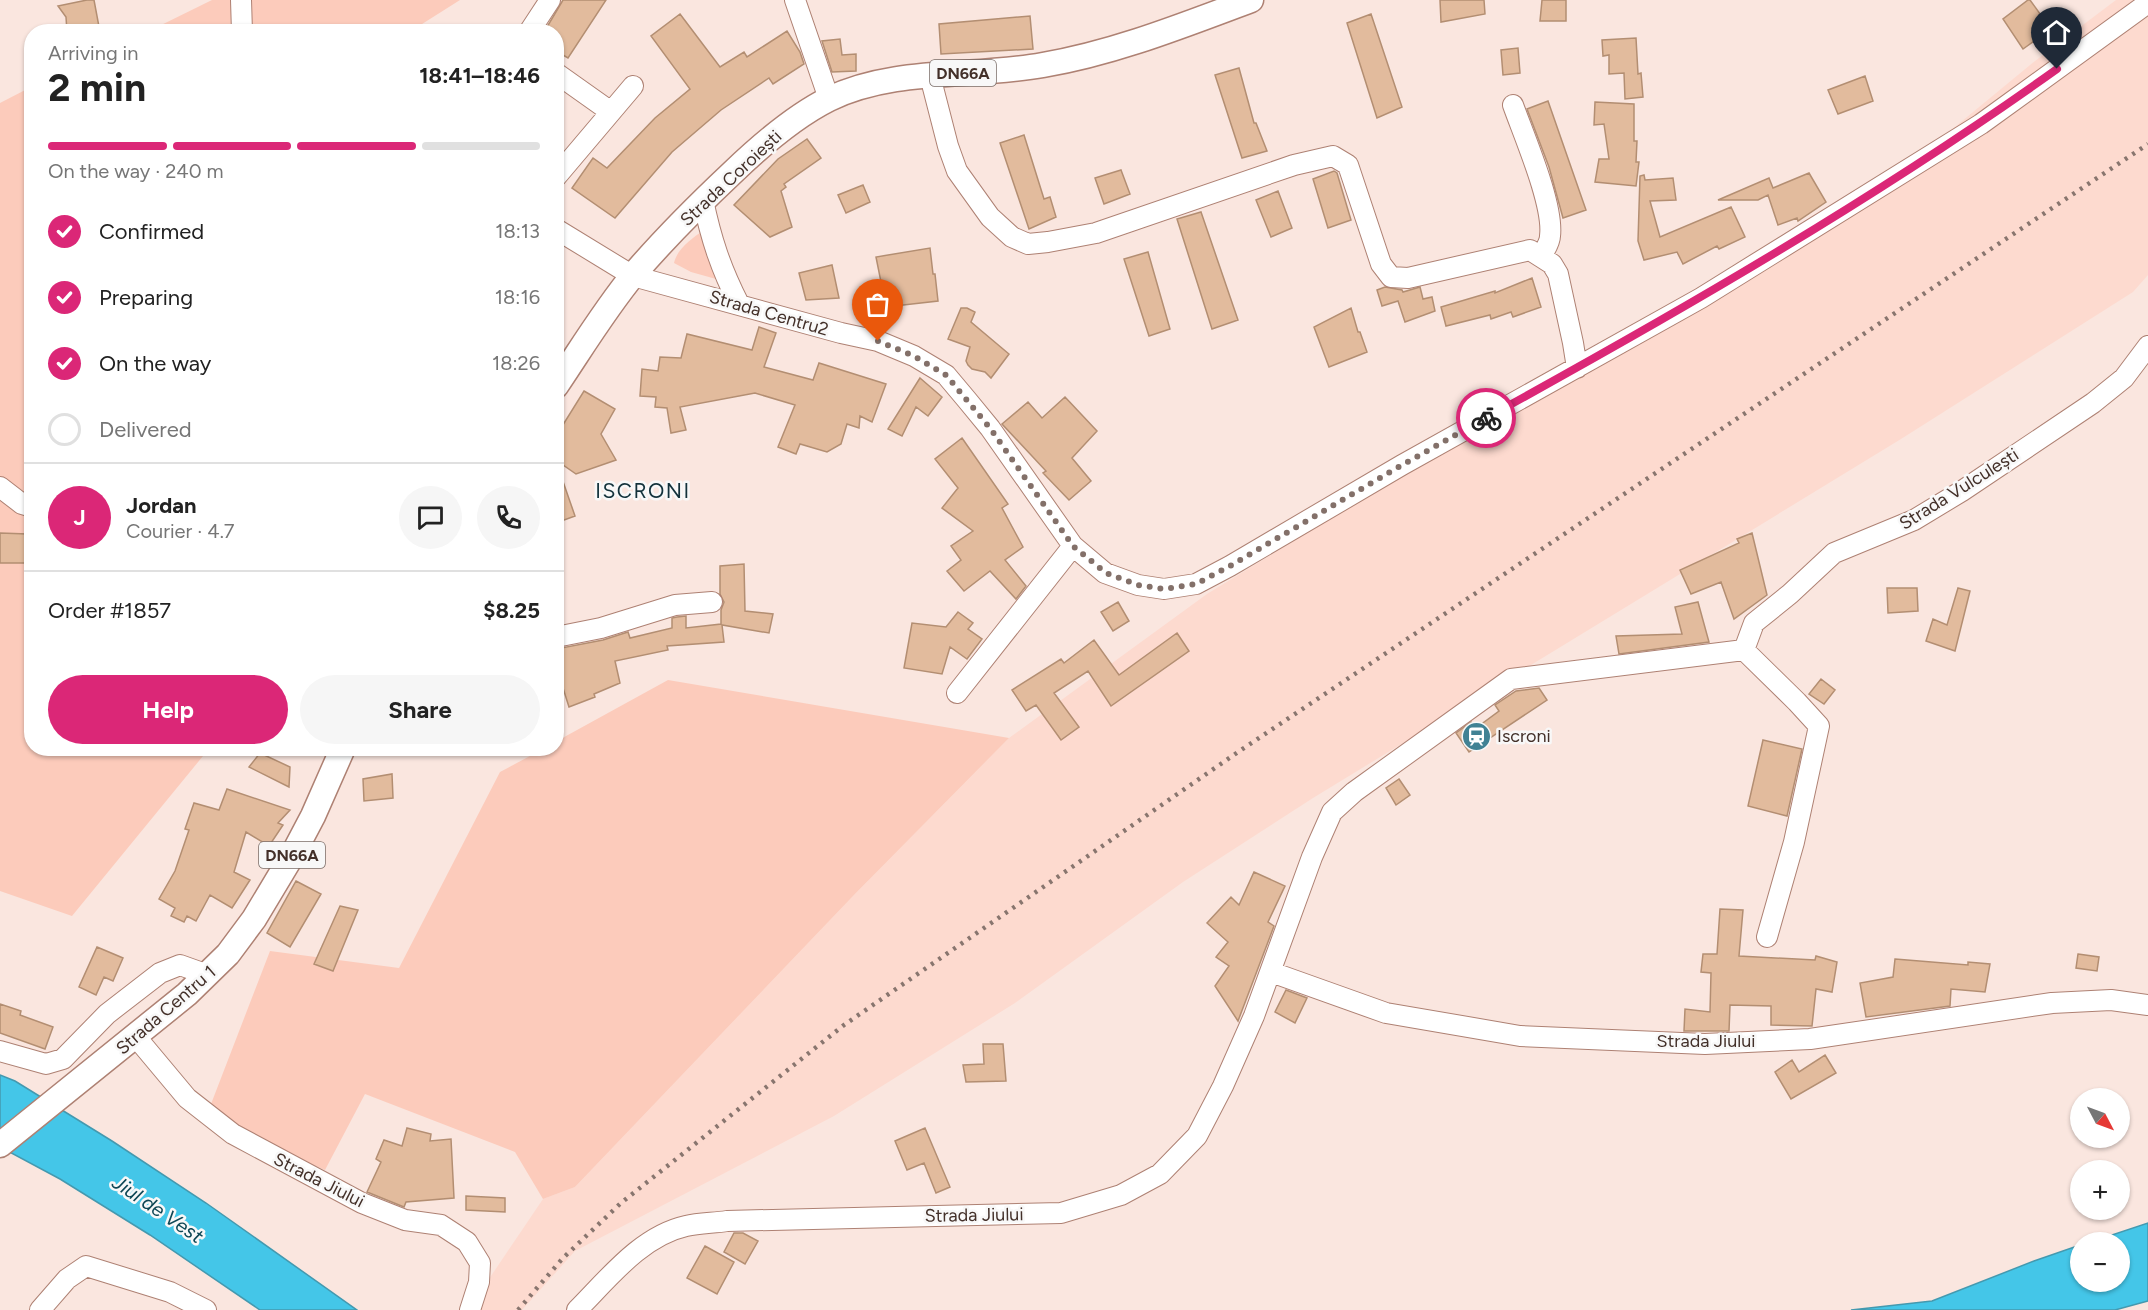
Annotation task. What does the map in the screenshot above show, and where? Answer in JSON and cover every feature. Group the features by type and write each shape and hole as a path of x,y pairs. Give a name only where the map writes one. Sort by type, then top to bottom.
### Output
{"main road":[{"name":"Strada Coroiești","path":"564,375 633,276 703,200 761,145 829,99 867,86 930,76 1044,65 1132,41 1251,0"},
{"name":"Strada Centru 1","path":"0,1144 136,1037 208,975 228,954 254,919 293,854 339,756"}],"street":[{"path":"242,0 242,24"},
{"path":"534,24 550,0"},
{"path":"795,0 829,99"},
{"name":"Strada Centru2","path":"564,234 633,276 878,341 914,356 946,375 990,428 1073,546 1106,573 1138,585 1164,589 1196,584 1230,566 1402,465 1701,298 1981,124 2148,3"},
{"path":"930,76 948,146 957,171 990,217 1012,237 1028,244 1096,233 1294,165 1333,156 1348,165 1381,264 1391,277 1408,278 1530,250 1552,264 1558,274 1577,368"},
{"path":"564,79 611,112"},
{"path":"564,168 633,86"},
{"path":"1513,105 1540,183 1550,220 1551,237 1541,257"},
{"path":"703,200 710,237 724,276 739,304"},
{"name":"Strada Vulculești","path":"1744,650 1754,623 1790,594 1834,553 1914,520 1962,491 2093,403 2124,378 2148,346"},
{"path":"0,487 24,505"},
{"path":"957,693 1073,546"},
{"path":"564,636 601,628 675,604 712,602"},
{"path":"1744,650 1819,726 1794,842 1767,937"},
{"name":"Strada Jiului","path":"577,1310 620,1267 653,1239 685,1226 727,1221 1060,1213 1121,1195 1160,1174 1197,1136 1223,1086 1254,1016 1312,857 1332,812 1364,785 1511,679 1744,650"},
{"path":"0,1051 46,1064 63,1059 107,1014 160,973 180,965 208,975"},
{"name":"Strada Jiului","path":"1271,972 1386,1013 1520,1036 1704,1044 1810,1039 2052,1003 2110,1000 2148,1005"},
{"name":"Strada Jiului","path":"136,1037 186,1098 234,1134 362,1203 405,1220 441,1225 466,1242 480,1263 479,1282 470,1310"},
{"path":"40,1310 67,1279 86,1266 170,1292 206,1310"}],"shaded area":[{"path":"212,0 460,0 422,24 163,24"},
{"path":"2116,0 2148,0 2148,275 2133,292 1901,439 1313,798 1183,882 1015,1003 834,1116 575,1251 522,1310 468,1310 543,1199 575,1187 854,895 1009,738 1207,594 1745,266 1887,183 2035,61"},
{"path":"24,91 24,756 203,756 72,916 0,891 0,103"},
{"path":"703,231 716,279 691,272 674,263 682,249"},
{"path":"668,680 1009,738 854,895 575,1187 543,1199 515,1152 365,1094 325,1170 206,1117 270,951 399,968 500,772 530,756 564,756 564,737"}],"water":[{"name":"Jiul de Vest","path":"0,1075 15,1081 112,1141 206,1203 357,1310 260,1310 150,1235 60,1179 0,1147"},
{"path":"2148,1223 2148,1301 2115,1310 1851,1310 1932,1301 2070,1248 2070,1292 2130,1292 2130,1232 2121,1232"}],"building":[{"path":"94,0 98,24 66,24 66,17 58,6"},
{"path":"563,0 606,0 568,58 564,56 564,24 549,24"},
{"path":"1440,0 1484,0 1485,14 1441,22"},
{"path":"1542,0 1566,0 1566,21 1540,21"},
{"path":"2028,0 2051,29 2023,49 2003,19"},
{"path":"680,14 720,67 744,52 747,57 787,31 800,52 804,64 773,84 769,78 721,110 672,152 615,218 572,188 593,158 607,168 655,118 690,89 651,36"},
{"path":"1371,14 1402,107 1377,118 1347,23"},
{"path":"1030,16 1033,49 941,54 939,24"},
{"path":"1636,38 1638,74 1641,73 1643,97 1625,99 1624,73 1609,74 1609,55 1603,56 1602,40"},
{"path":"840,39 842,55 856,54 856,71 832,72 822,41"},
{"path":"1518,48 1520,73 1503,75 1501,50"},
{"path":"1239,68 1254,123 1256,123 1267,151 1242,158 1215,75"},
{"path":"1865,76 1873,101 1838,114 1828,90"},
{"path":"1548,101 1586,210 1563,218 1549,167 1527,109"},
{"path":"1595,102 1634,104 1634,141 1637,141 1636,162 1639,162 1636,186 1595,182 1599,159 1609,159 1604,124 1594,125"},
{"path":"1024,135 1044,199 1050,197 1056,217 1029,229 1000,143"},
{"path":"807,139 821,158 784,184 786,187 781,191 792,227 770,237 734,205 778,159"},
{"path":"1121,170 1130,194 1104,204 1095,178"},
{"path":"1334,171 1337,173 1351,220 1328,228 1313,179"},
{"path":"1809,173 1826,202 1798,221 1797,218 1778,225 1768,195 1758,200 1718,200 1769,178 1773,188"},
{"path":"1644,175 1645,180 1673,178 1676,200 1650,201 1660,237 1731,207 1745,237 1719,249 1717,246 1683,264 1677,252 1644,260 1638,241 1640,176"},
{"path":"863,185 870,202 846,213 838,195"},
{"path":"1278,191 1292,228 1271,237 1256,200"},
{"path":"1201,212 1238,320 1212,329 1177,219"},
{"path":"930,248 938,301 886,307 876,257"},
{"path":"1148,252 1170,329 1149,336 1124,259"},
{"path":"832,265 839,298 806,300 799,273"},
{"path":"1532,278 1541,307 1513,317 1511,312 1491,319 1490,315 1446,326 1441,307 1495,291 1495,293"},
{"path":"1385,287 1403,292 1420,287 1423,299 1432,297 1435,311 1405,322 1398,301 1382,306 1377,290"},
{"path":"961,308 975,312 971,322 1009,354 991,378 985,372 972,369 968,365 966,361 970,347 948,339"},
{"path":"1351,308 1367,352 1329,367 1314,327"},
{"path":"759,327 776,333 764,367 813,380 819,363 886,384 872,422 860,416 859,428 847,424 841,444 827,452 800,444 796,454 778,447 795,405 755,393 680,407 686,430 671,433 667,408 655,407 656,397 640,396 642,369 658,371 660,357 681,358 687,334 752,350"},
{"path":"920,378 942,397 928,416 916,407 902,436 888,429"},
{"path":"584,391 615,409 601,434 616,460 576,474 564,466 564,423"},
{"path":"1065,397 1097,431 1072,458 1091,481 1069,500 1043,473 1046,471 1002,424 1028,402 1042,418"},
{"path":"962,438 1008,504 1002,508 1023,547 1005,560 1026,586 1016,599 990,571 964,591 947,571 961,560 951,546 973,531 942,508 958,488 935,459"},
{"path":"564,484 575,516 564,520"},
{"path":"0,533 24,534 24,563 0,563"},
{"path":"1752,533 1767,595 1734,619 1721,582 1691,594 1680,570 1739,543 1737,539"},
{"path":"744,564 745,611 773,614 769,633 722,625 724,642 667,646 668,650 615,661 620,683 594,694 595,697 569,707 564,691 564,647 603,640 628,632 630,638 672,628 672,618 677,617 686,616 686,628 721,624 721,610 724,602 720,594 720,566"},
{"path":"1887,588 1917,588 1918,611 1888,613"},
{"path":"1958,588 1970,591 1955,651 1926,641 1933,619 1947,625"},
{"path":"1118,602 1129,621 1113,631 1101,612"},
{"path":"1698,602 1709,642 1619,654 1616,636 1682,634 1675,607"},
{"path":"958,612 973,623 968,629 982,639 967,659 950,647 942,674 904,668 912,623 946,627"},
{"path":"1177,633 1189,651 1111,706 1088,671 1054,693 1079,727 1061,740 1036,705 1026,711 1012,690 1061,659 1064,663 1094,640 1119,675"},
{"path":"1821,679 1835,690 1824,704 1809,694"},
{"path":"1539,688 1547,700 1469,752 1456,733 1471,722 1476,728 1499,711 1495,705 1516,691"},
{"path":"1763,740 1802,749 1787,816 1748,806"},
{"path":"258,756 266,756 290,767 289,787 249,767"},
{"path":"392,774 393,798 364,801 363,779"},
{"path":"1399,779 1410,795 1396,805 1386,788"},
{"path":"227,789 290,810 278,823 283,825 269,846 246,832 234,872 250,880 232,908 210,895 196,921 187,916 184,922 171,916 175,908 159,899 175,871 189,830 185,829 194,803 219,810"},
{"path":"1254,872 1285,886 1268,922 1274,926 1238,1021 1215,986 1229,966 1216,957 1228,942 1207,923 1231,897 1239,905"},
{"path":"296,881 321,894 290,947 267,933"},
{"path":"340,906 358,910 333,971 314,964"},
{"path":"1720,909 1743,910 1739,956 1815,960 1816,956 1837,962 1832,992 1816,989 1812,1026 1771,1025 1771,1006 1730,1005 1729,1031 1684,1031 1685,1009 1710,1012 1711,973 1701,972 1703,954 1717,954"},
{"path":"97,947 123,958 113,981 104,977 96,995 79,987"},
{"path":"2078,954 2099,957 2097,971 2076,968"},
{"path":"1895,959 1968,965 1968,962 1990,964 1985,992 1951,989 1950,1006 1866,1017 1860,983 1893,977"},
{"path":"1286,990 1307,998 1295,1023 1275,1012"},
{"path":"0,1004 21,1011 20,1015 53,1027 45,1049 0,1033"},
{"path":"983,1044 1003,1044 1006,1081 966,1082 963,1065 984,1064"},
{"path":"1825,1055 1836,1073 1791,1099 1775,1072 1792,1060 1799,1072"},
{"path":"407,1128 431,1134 430,1141 451,1139 454,1198 406,1202 404,1207 367,1192 381,1162 376,1159 384,1140 402,1146"},
{"path":"925,1128 950,1187 936,1193 924,1163 907,1170 895,1141"},
{"path":"466,1196 505,1198 505,1212 466,1210"},
{"path":"734,1233 743,1233 758,1241 745,1264 724,1252"},
{"path":"705,1246 734,1262 717,1294 687,1278"}],"railway":[{"path":"518,1310 563,1258 621,1203 844,1025 1238,752 2148,144"}],"way so far":[{"path":"878,341 914,356 946,375 990,428 1073,546 1106,573 1138,585 1164,589 1196,584 1230,566 1486,418"}],"place":[{"name":"Iscroni","path":"1476,736"}],"district":[{"name":"ISCRONI","path":"643,490"}],"route":[{"path":"1486,418 1701,298 1981,124 2057,69"}]}
